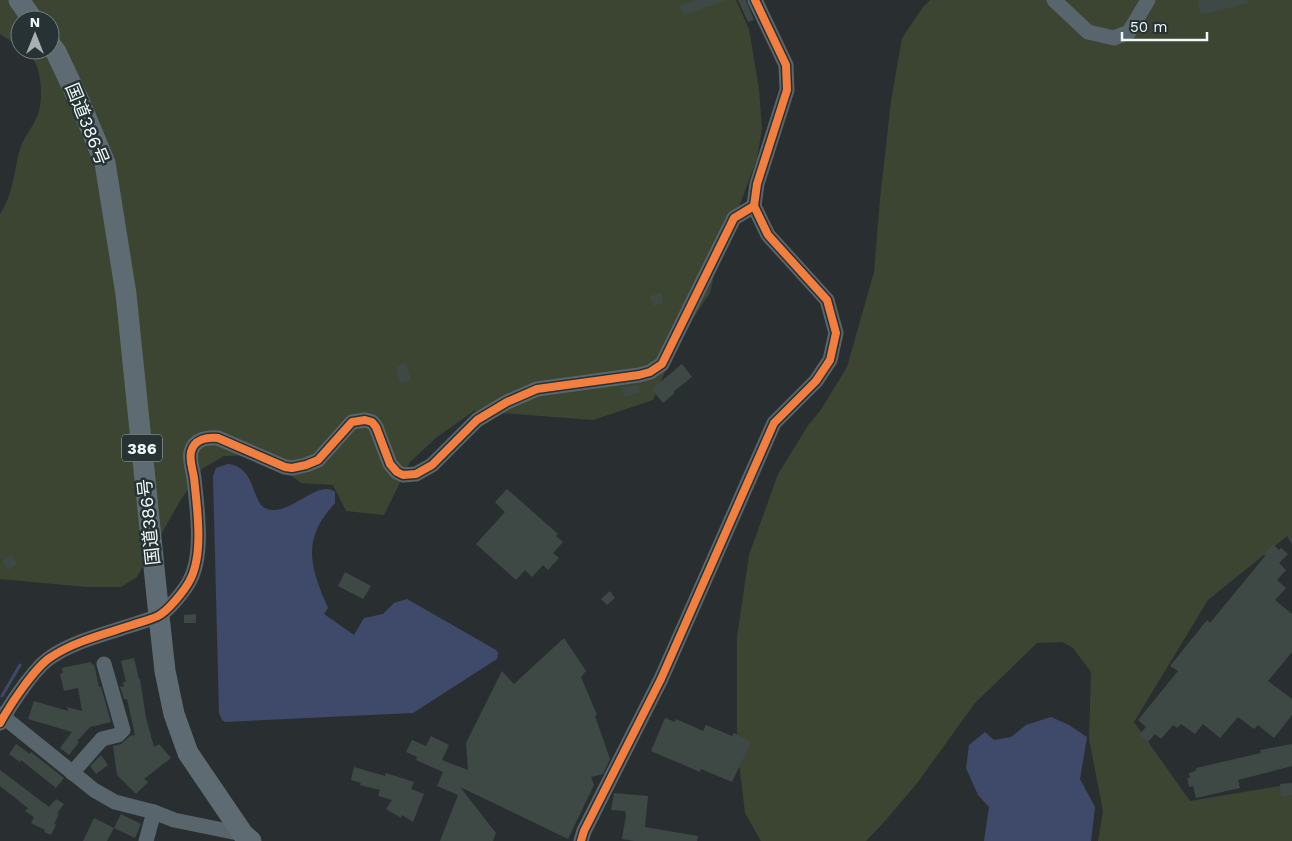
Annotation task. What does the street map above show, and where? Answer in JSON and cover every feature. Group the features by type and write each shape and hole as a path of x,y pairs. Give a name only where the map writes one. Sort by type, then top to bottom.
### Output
{"highway":[{"name":"国道386号","path":"60,60 105,163 126,294 158,616 165,670 174,714 188,753 247,837"}],"street":[{"path":"581,841 661,679 774,423 816,381 830,360 836,333 827,300 768,235 754,206 757,184 787,90 786,65 755,0"},
{"path":"1054,0 1088,32 1114,38 1129,32 1148,0"},
{"path":"247,837 174,820 154,812 115,802 94,790 1,718 32,676 50,657 78,643 158,616 181,593 191,579 196,560 199,535 194,476 190,458 194,446 200,440 210,437 218,438 285,467 299,467 318,460 352,422 365,420 372,422 376,427 390,464 397,472 410,475 422,472 432,465 477,420 507,402 537,389 639,375 650,372 662,364 734,218 754,206"},
{"path":"72,772 102,739 118,736 122,732 123,727 104,664"},
{"path":"146,841 154,812"}],"green space":[{"path":"0,0 736,0 749,29 759,89 762,128 757,159 737,212 720,249 710,293 678,341 653,400 593,420 474,411 437,437 410,462 384,515 346,511 333,485 301,483 278,465 249,455 224,456 202,469 180,501 137,577 121,587 86,587 0,579 0,214 8,199 22,144 40,107 40,80 34,60 60,60 60,10 10,10 10,40 0,34"},
{"path":"930,0 1292,0 1292,545 1287,536 1208,600 1134,722 1190,801 1292,784 1292,841 1098,841 1103,811 1089,739 1091,672 1073,648 1062,642 1037,643 975,703 918,782 866,841 761,841 745,813 737,746 737,637 749,555 778,474 847,367 874,272 891,101 902,38"}],"water":[{"path":"228,464 244,472 249,478 258,500 267,509 285,508 321,490 328,489 335,492 335,503 324,516 313,541 313,566 328,608 324,614 354,635 364,618 383,614 394,603 407,599 496,650 498,653 497,659 413,713 225,722 222,720 219,713 213,476 216,468"},
{"path":"1051,717 1069,725 1087,737 1080,779 1095,807 1091,841 984,841 989,807 978,795 966,768 969,745 985,732 994,740 1011,737 1026,725"}],"building":[{"path":"697,0 724,1 685,15 679,6"},
{"path":"738,0 746,0 754,20 748,22"},
{"path":"1198,0 1247,0 1247,3 1206,14 1200,13"},
{"path":"661,293 664,303 653,306 650,296"},
{"path":"406,363 411,380 400,383 396,366"},
{"path":"682,364 692,377 673,392 675,393 663,403 652,389"},
{"path":"638,385 640,392 625,397 622,387"},
{"path":"507,489 558,534 556,536 563,542 553,553 559,558 548,570 543,565 532,577 525,570 516,580 476,544 505,512 495,502"},
{"path":"1273,544 1279,550 1281,548 1288,554 1279,563 1286,570 1277,580 1286,588 1275,600 1292,614 1292,652 1268,681 1292,699 1292,715 1274,738 1258,725 1254,729 1238,717 1220,738 1203,724 1195,734 1181,724 1177,728 1173,725 1161,739 1155,734 1148,742 1139,735 1146,727 1138,720 1178,671 1170,666 1207,620 1210,623"},
{"path":"11,555 17,564 9,570 2,561"},
{"path":"345,572 371,586 363,599 338,586"},
{"path":"610,591 615,598 607,605 601,599"},
{"path":"196,614 196,623 184,623 184,615"},
{"path":"564,638 586,671 581,677 597,715 595,716 610,759 603,774 591,777 594,785 568,839 460,787 496,833 493,841 440,841 458,795 437,786 443,772 416,760 417,757 406,752 412,740 426,746 431,736 449,745 442,760 468,770 466,743 502,671 514,684"},
{"path":"134,658 154,747 159,744 171,758 144,779 148,782 136,794 117,775 113,746 121,744 130,736 135,735 127,699 124,699 120,687 124,686 123,682 126,682 121,661"},
{"path":"91,662 92,665 94,664 99,687 101,687 111,722 90,727 77,741 79,742 69,755 60,748 72,732 28,719 34,701 68,711 67,707 82,711 78,688 64,691 60,674 63,673 62,668"},
{"path":"665,718 675,722 676,719 703,731 706,725 732,736 734,733 751,742 732,782 701,769 700,772 651,751"},
{"path":"16,744 30,754 31,752 64,778 56,788 21,760 20,762 9,754"},
{"path":"1292,744 1292,766 1238,780 1240,788 1196,798 1193,786 1189,787 1187,778 1190,778 1189,773 1196,771 1196,768 1261,753 1260,750"},
{"path":"101,755 108,765 96,774 90,766"},
{"path":"354,767 385,776 386,773 414,782 411,789 424,794 413,822 402,815 401,818 386,809 392,800 378,796 380,790 360,785 361,783 351,780"},
{"path":"0,770 49,807 56,799 64,804 57,813 59,814 54,824 56,825 51,835 31,823 34,817 25,811 28,808 0,786"},
{"path":"1292,783 1292,795 1281,796 1280,784"},
{"path":"614,793 648,796 645,827 698,836 697,841 634,841 622,839 626,815 625,811 611,810"},
{"path":"121,814 141,824 135,838 114,828"},
{"path":"94,818 114,828 107,841 83,841"}],"waterway":[{"path":"2,696 20,665"}],"cycle path":[{"path":"581,841 584,831 661,679 774,423 816,381 830,360 836,333 827,300 768,235 754,206 757,184 787,90 786,65 755,0"},
{"path":"0,723 30,678 51,657 80,642 158,616 171,605 184,589 194,569 198,544 197,503 190,459 195,444 205,439 218,438 285,467 292,468 318,460 352,422 365,420 372,422 376,427 390,464 397,472 403,475 416,474 432,465 477,420 507,402 537,389 639,375 650,372 662,364 734,218 754,206"}]}
